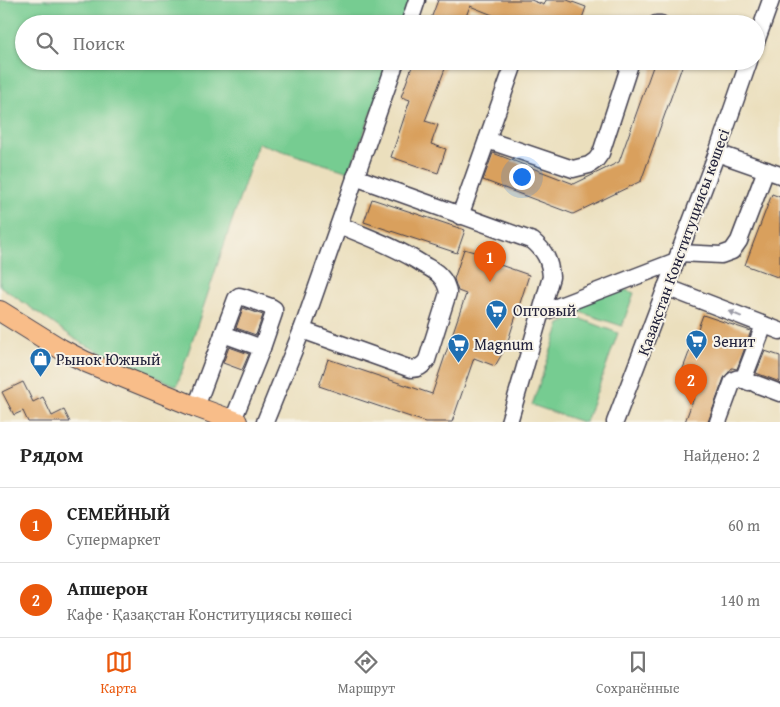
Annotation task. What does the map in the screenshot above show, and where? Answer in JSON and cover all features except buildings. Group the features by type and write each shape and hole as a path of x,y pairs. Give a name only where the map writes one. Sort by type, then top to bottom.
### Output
{"main road":[{"path":"3,317 86,362 207,414 235,421"}],"street":[{"path":"412,15 418,0"},
{"path":"765,17 771,0"},
{"path":"265,422 302,330 393,70"},
{"path":"460,216 512,70"},
{"path":"487,140 572,170 589,165 600,154 628,70"},
{"name":"Қазақстан Конституциясы көшесі","path":"615,422 678,257 746,70"},
{"path":"541,312 678,257 721,255 732,251 739,241 773,173 717,152"},
{"path":"356,177 533,241 547,256 551,267 551,277 509,422"},
{"path":"302,330 411,369 421,367 427,360 448,293 448,287 439,274 414,258 339,225"},
{"path":"666,287 780,331"},
{"path":"207,414 223,334 237,298 241,296 271,307 275,312 235,421"},
{"path":"750,382 764,325"},
{"path":"223,334 262,348"},
{"path":"718,422 733,380 736,378 780,393"}],"green space":[{"path":"0,0 414,0 408,15 15,15 15,70 388,70 349,172 258,143 177,386 81,343 0,286"},
{"path":"620,288 634,293 622,326 577,311 578,305"},
{"path":"576,317 618,333 586,422 532,405 560,324"}],"place":[{"name":"СЕМЕЙНЫЙ","path":"490,282"},
{"name":"Оптовый","path":"497,329"},
{"name":"Зенит","path":"697,360"},
{"name":"Magnum","path":"458,363"},
{"name":"Рынок Южный","path":"40,378"},
{"name":"Апшерон","path":"691,405"}]}
